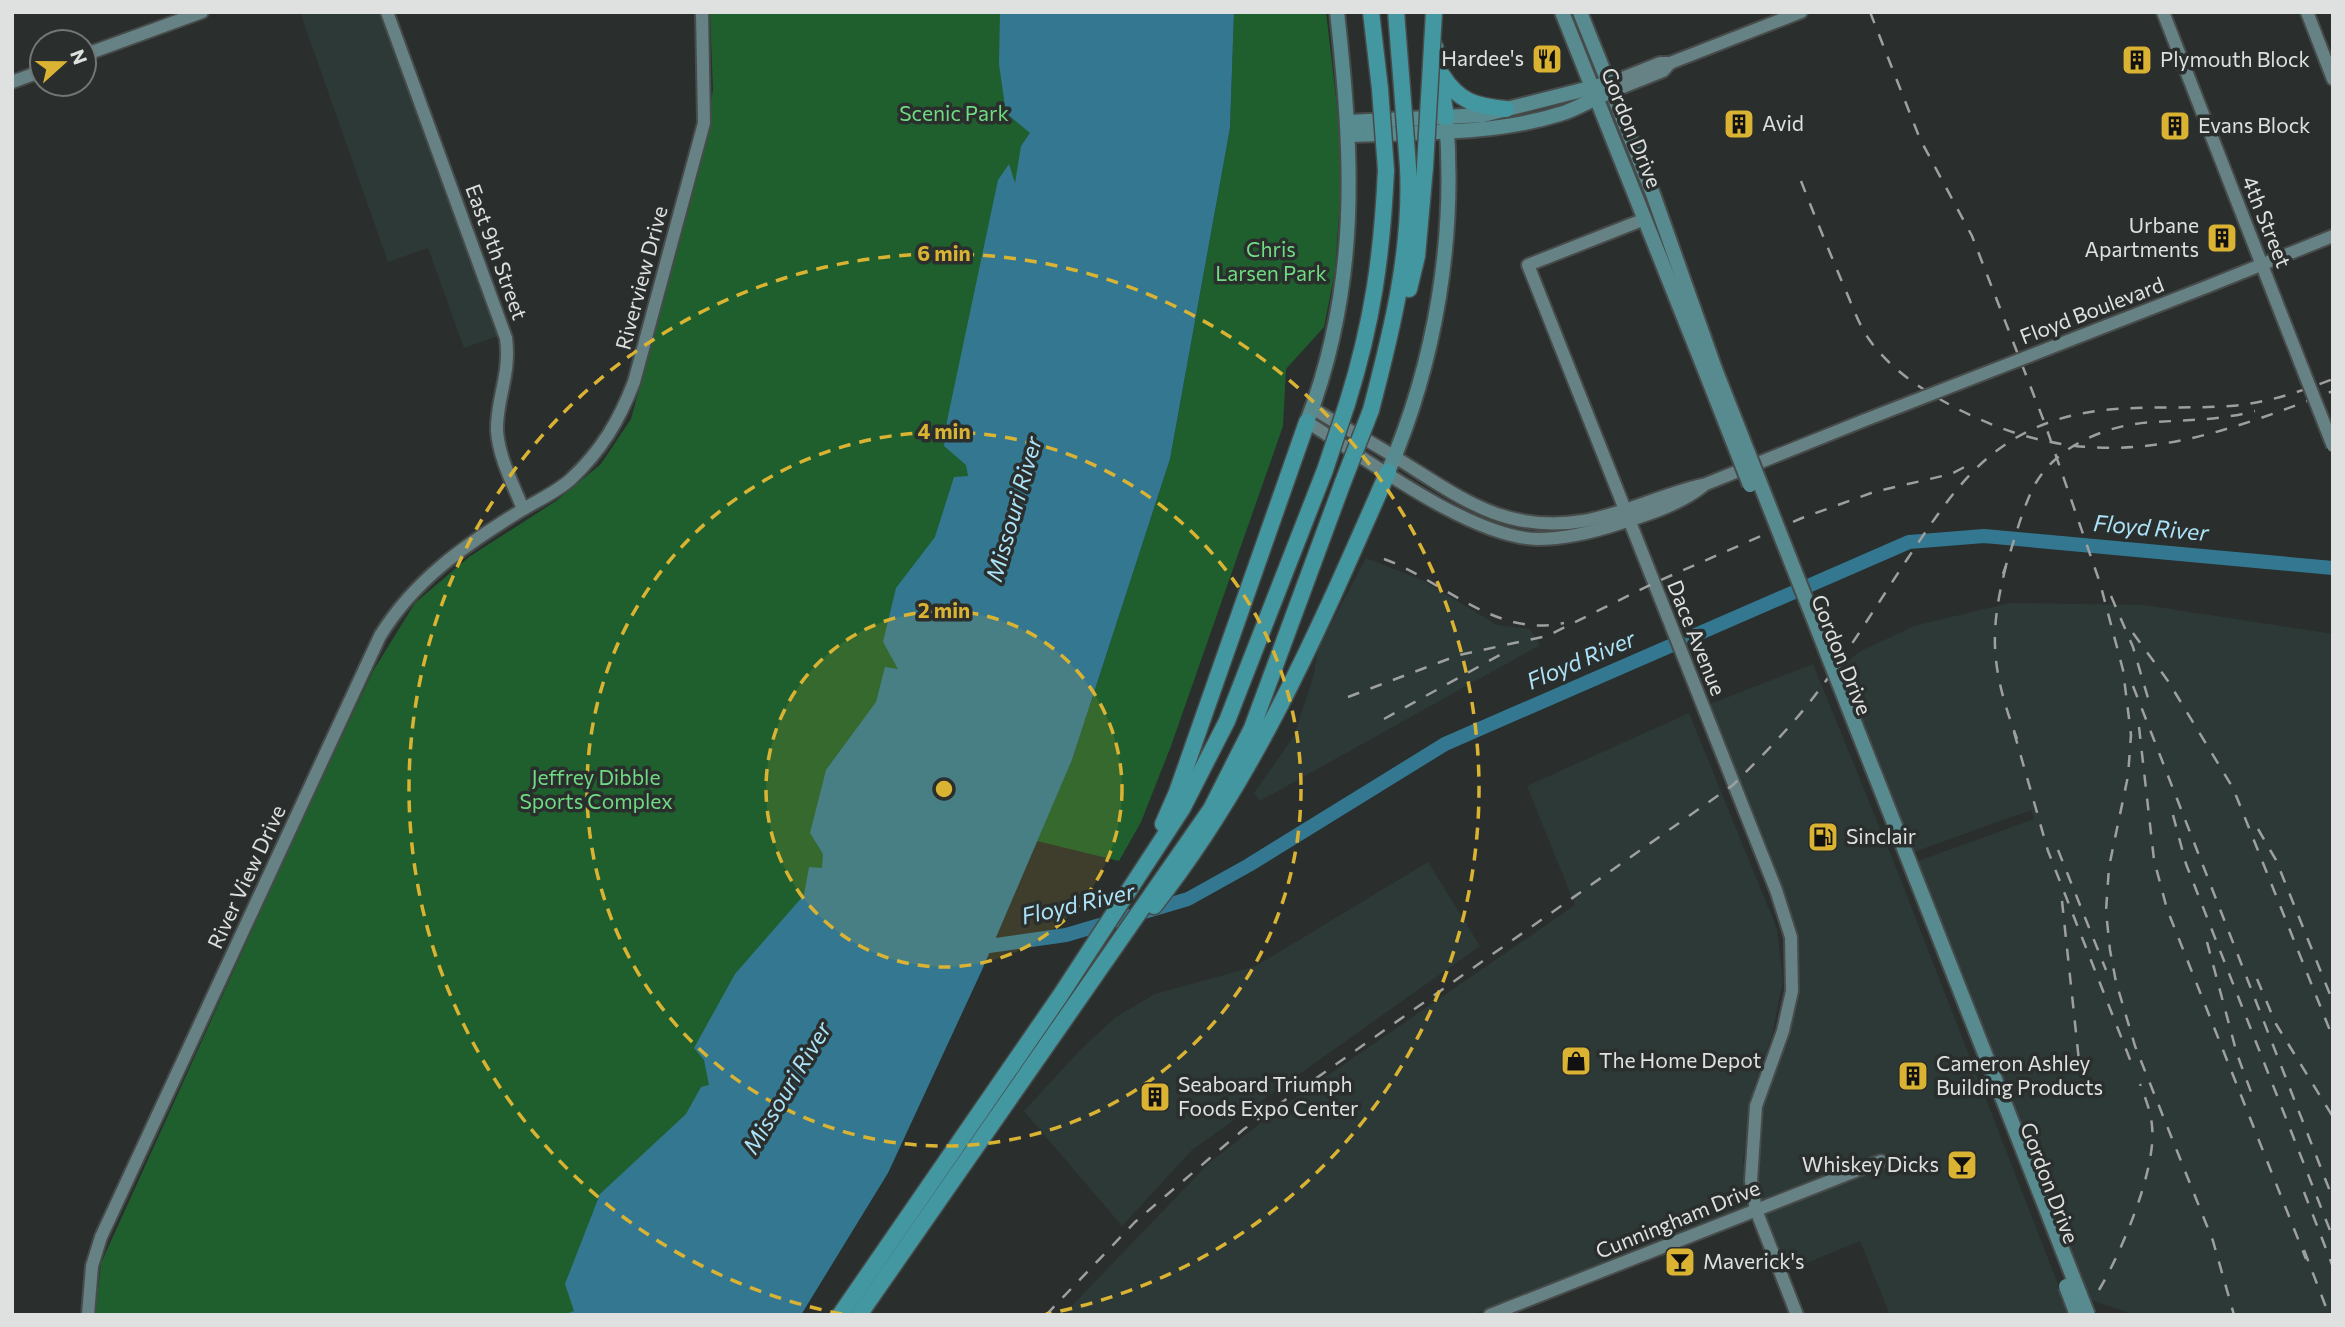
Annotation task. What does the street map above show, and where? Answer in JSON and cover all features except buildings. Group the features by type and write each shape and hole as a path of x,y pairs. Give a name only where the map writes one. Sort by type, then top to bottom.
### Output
{"highway":[{"path":"840,1315 1060,996 1116,909 1227,721 1325,470 1348,404 1376,295 1382,248 1386,170 1371,12"},
{"path":"1218,809 1252,728 1371,410 1390,337 1405,251 1408,167 1396,12"},
{"path":"1427,12 1440,72 1446,124"},
{"path":"1390,337 1405,312 1417,256 1434,12"},
{"path":"1440,72 1451,89 1465,102 1506,109"},
{"path":"1176,809 1310,415"},
{"path":"859,1315 1122,935 1146,915 1194,854 1218,809 1278,713 1388,472"}],"main road":[{"path":"98,50 202,12"},
{"name":"East 9th Street","path":"387,12 506,338 508,370 497,429 506,469 523,509"},
{"name":"Riverview Drive","path":"523,509 559,489 593,457 614,430 634,382 704,123 702,12"},
{"path":"1310,415 1324,375 1342,292 1350,209 1349,129 1337,12"},
{"name":"Gordon Drive","path":"1562,12 1645,219 1710,371 2088,1315"},
{"name":"Gordon Drive","path":"1580,12 1611,87 1710,371 2077,1315"},
{"path":"1446,124 1506,109 1594,93 1663,71 1671,63 1801,12"},
{"path":"2307,12 2333,79"},
{"name":"4th Street","path":"2164,13 2333,446"},
{"path":"1564,113 1594,93"},
{"path":"1349,129 1446,124 1505,125 1564,113 1593,113 1608,127"},
{"path":"1388,472 1415,400 1433,329 1448,214 1446,124"},
{"name":"Dace Avenue","path":"1645,219 1528,265 1776,890 1791,937 1792,990 1783,1031 1756,1106 1751,1181 1756,1210 1797,1315"},
{"name":"Floyd Boulevard","path":"1626,516 1681,489 1706,484 2333,236"},
{"path":"1310,415 1395,457 1459,498 1511,520 1559,524 1626,516"},
{"path":"1310,415 1388,472 1461,517 1498,533 1539,539 1563,537 1626,516"},
{"name":"River View Drive","path":"88,1315 92,1266 101,1237 380,636 409,594 435,570 462,548 523,509"},
{"name":"Cunningham Drive","path":"1490,1315 1881,1161"}],"shaded area":[{"path":"300,12 383,12 498,336 464,348 428,248 388,262"},
{"path":"1366,558 1422,580 1497,625 1530,629 1540,645 1260,801 1254,793 1294,736 1314,674 1318,648"},
{"path":"2009,603 2144,605 2333,634 2333,1315 2135,1315 2091,1300 1918,861 2034,819 2031,810 1914,852 1842,666 1859,652 1914,626"},
{"path":"1813,664 1897,870 2070,1315 1890,1315 1860,1241 1785,1272 1768,1230 1758,1198 1756,1157 1762,1111 1795,1004 1798,959 1788,912 1710,704"},
{"path":"1689,713 1777,929 1783,980 1772,1036 1754,1086 1743,1161 1753,1210 1472,1315 1063,1315 1210,1162 1276,1111 1575,905 1527,786"},
{"path":"1428,862 1480,946 1192,1150 1122,1226 1024,1111 1081,1049 1116,1017 1155,994 1256,966"}],"green space":[{"name":"Jeffrey Dibble Sports Complex","path":"710,12 1059,12 980,452 866,818 596,1315 95,1315 101,1263 303,818 373,671 415,603 469,557 556,501 601,464 631,419 699,171 713,90"},
{"name":"Chris Larsen Park","path":"1234,12 1326,12 1343,157 1335,271 1324,327 1286,369 1283,426 1171,746 1141,822 1119,861 1037,841 1072,760 1170,459 1230,128"}],"water":[{"name":"Missouri River","path":"1000,12 1234,12 1230,128 1170,459 1072,760 982,970 888,1173 801,1315 562,1315 574,1311 565,1284 600,1194 686,1114 701,1087 709,1085 704,1060 694,1048 735,974 804,895 809,867 822,868 823,854 810,833 826,770 876,702 885,667 898,669 883,642 896,588 935,537 954,477 968,476 966,465 944,446 947,421 998,180 1009,164 1015,183 1021,146 1030,133 1006,113 999,64"}],"waterway":[{"name":"Floyd River","path":"975,948 1066,935 1188,899 1249,865 1445,744 1909,542 1984,536 2333,568"}],"railway":[{"path":"1870,12 1920,139 1972,236 2045,424 2100,583 2123,670 2131,735 2128,776 2109,867 2106,911 2110,950 2116,982 2135,1046 2213,1241 2234,1315"},
{"path":"1801,181 1856,316 1880,353 1901,373 1939,399 2013,432 2060,444 2105,448 2150,445 2239,425 2333,391"},
{"path":"1046,1315 1135,1222 1244,1129 1733,785 1816,694 1953,494 1987,458 2007,443 2030,430 2077,414 2120,409 2244,405 2283,396 2333,379"},
{"path":"2003,574 2033,488 2043,473 2069,449 2102,432 2119,427 2217,418 2255,411"},
{"path":"1348,697 1459,655 1547,636 1654,583 1802,518 1874,492 1951,474 1974,462"},
{"path":"1384,559 1493,615 1515,622 1539,625 1564,623"},
{"path":"2006,566 1997,613 1995,653 2002,693 2017,739"},
{"path":"2111,596 2133,647 2148,698"},
{"path":"2133,633 2168,681 2233,788 2333,1038"},
{"path":"1384,719 1507,651"},
{"path":"2133,686 2333,1199"},
{"path":"2139,727 2154,860 2167,909 2306,1259"},
{"path":"2014,732 2048,851 2131,1062"},
{"path":"2173,815 2186,864 2333,1238"},
{"path":"2258,829 2276,860 2333,1002"},
{"path":"2058,850 2106,970"},
{"path":"2062,901 2079,1061"},
{"path":"2207,942 2237,1054 2254,1100"},
{"path":"2257,979 2276,1024 2333,1117"},
{"path":"2099,1290 2127,1233 2149,1165 2152,1126 2140,1084"},
{"path":"2304,1192 2333,1267"},
{"path":"2304,1250 2329,1315"}],"place":[{"name":"Hardee's","path":"1547,59"},
{"name":"Plymouth Block","path":"2137,60"},
{"name":"Avid","path":"1739,124"},
{"name":"Evans Block","path":"2175,126"},
{"name":"Urbane Apartments","path":"2222,238"},
{"name":"Sinclair","path":"1823,837"},
{"name":"The Home Depot","path":"1576,1061"},
{"name":"Cameron Ashley Building Products","path":"1913,1076"},
{"name":"Seaboard Triumph Foods Expo Center","path":"1155,1097"},
{"name":"Whiskey Dicks","path":"1962,1165"},
{"name":"Maverick's","path":"1680,1262"}],"park label":[{"name":"Scenic Park","path":"954,114"}]}
